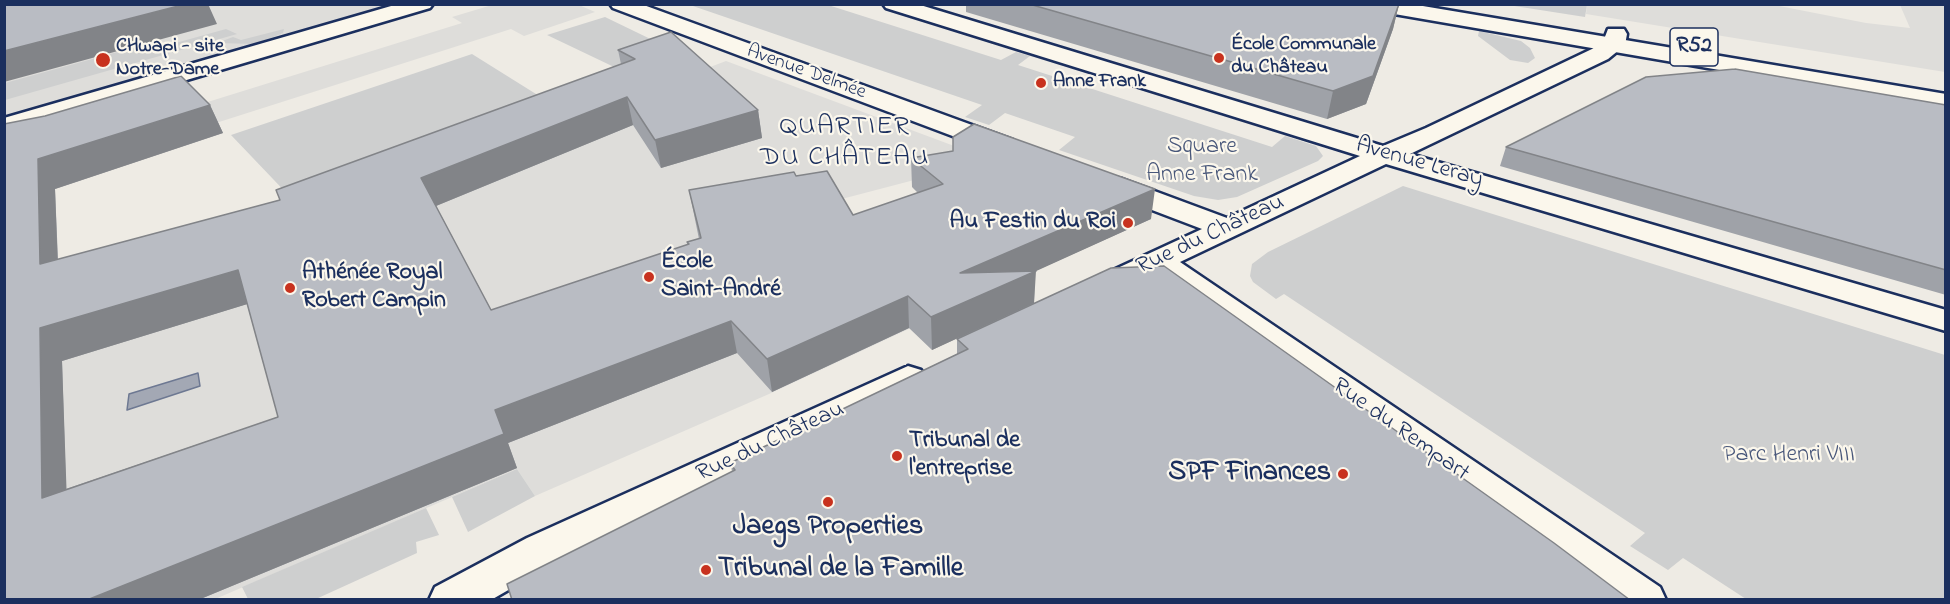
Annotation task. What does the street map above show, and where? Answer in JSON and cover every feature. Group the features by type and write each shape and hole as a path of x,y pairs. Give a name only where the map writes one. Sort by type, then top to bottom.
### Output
{"street":[{"path":"4,126 423,4"},
{"name":"Avenue Delmée","path":"620,4 1030,155"},
{"name":"Avenue Leray","path":"893,4 1384,155 1946,321"},
{"name":"R52","path":"1371,4 1946,89"},
{"name":"R52","path":"1443,4 1615,40 1946,102"},
{"name":"Rue du Château","path":"1078,299 1384,155 1436,134 1615,40"},
{"path":"1094,179 1227,228"},
{"name":"Rue du Rempart","path":"1157,261 1644,600"},
{"name":"Rue du Château","path":"451,600 542,550 937,365"}],"shaded area":[{"path":"1769,4 1866,23 1910,28 1900,5 1945,5 1945,72 1586,14 1587,5"},
{"name":"CHwapi - site Notre-Dame","path":"5,5 400,5 5,116"},
{"path":"492,5 579,5 595,12 524,36 511,29 37,180 32,324 726,61 973,153 941,173 834,201 915,326 769,394 535,496 517,469 213,600 5,599 4,160 66,146 462,23 452,17"},
{"path":"198,373 200,386 127,410 129,394"}],"green space":[{"path":"1587,4 1585,17 1508,5"},
{"name":"Square Anne Frank","path":"690,5 828,5 1001,60 1016,52 1030,56 1018,65 1272,147 1285,136 1316,146 1323,156 1318,161 1237,197 1218,200 1194,196 1059,150 1075,137 1005,113 989,125 965,117 982,105"},
{"path":"605,17 667,47 633,76 547,35"},
{"path":"226,29 237,34 5,100 5,83 143,45 154,49"},
{"path":"284,29 283,33 255,44 217,43 233,37 241,40"},
{"path":"1479,31 1521,41 1530,48 1535,58 1528,63 1510,60 1478,36"},
{"path":"472,54 552,104 294,201 231,135"},
{"name":"Parc Henri VIII","path":"1403,186 1945,355 1945,599 1746,599 1683,558 1668,570 1630,546 1645,533 1284,294 1276,299 1253,282 1250,276 1252,264 1268,252"},
{"path":"517,469 535,496 468,532 452,497"},
{"path":"426,508 439,535 416,542 417,553 316,599 248,599 242,587"}],"building":[{"path":"4,4 186,4 4,51"},
{"path":"1029,4 1399,4 1373,76 1333,91"},
{"path":"671,32 758,110 655,140 627,97 421,178 491,310 701,238 689,190 794,172 796,176 827,171 853,215 943,184 911,158 953,151 953,137 974,124 1155,189 960,273 1036,271 931,317 908,296 767,359 731,321 495,410 504,434 87,600 4,600 4,124 45,116 181,76 210,105 38,159 40,264 280,200 276,190 635,59 618,50","holes":["238,270 278,417 42,498 40,328"]},
{"path":"1735,69 1946,105 1946,270 1506,147 1646,77"},
{"path":"1164,266 1554,543 1630,600 512,600 507,584 735,470 730,463 968,349 957,339 1111,268"}],"place":[{"name":"École Communale du Château","path":"1219,58"},
{"name":"CHwapi - site Notre-Dame","path":"103,60"},
{"name":"Anne Frank","path":"1041,83"},
{"name":"Au Festin du Roi","path":"1128,223"},
{"name":"École Saint-André","path":"649,277"},
{"name":"Athénée Royal Robert Campin","path":"290,288"},
{"name":"Tribunal de l'entreprise","path":"897,456"},
{"name":"SPF Finances","path":"1343,474"},
{"name":"Jaegs Properties","path":"828,502"},
{"name":"Tribunal de la Famille","path":"706,570"}],"district":[{"name":"QUARTIER DU CHÂTEAU","path":"845,144"}]}
